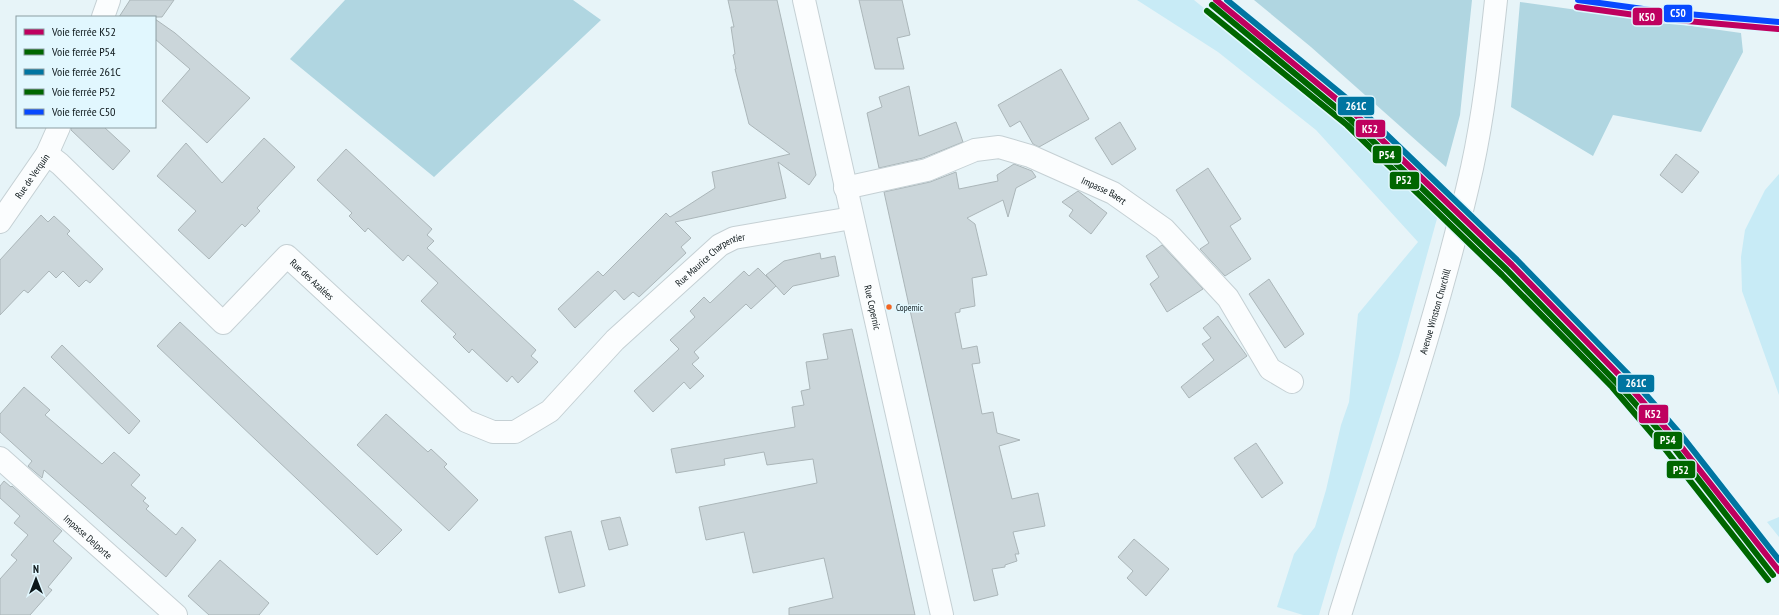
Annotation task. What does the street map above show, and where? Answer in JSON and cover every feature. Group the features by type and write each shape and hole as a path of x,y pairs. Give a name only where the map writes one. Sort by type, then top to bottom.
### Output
{"street":[{"path":"103,16 109,0"},
{"name":"Rue Copernic","path":"804,0 942,615"},
{"name":"Avenue Winston Churchill","path":"1340,615 1418,365 1456,234 1472,166 1490,52 1496,1"},
{"name":"Rue de Verquin","path":"0,222 47,154 59,128"},
{"name":"Impasse Baert","path":"845,188 927,170 975,150 999,147 1030,156 1113,192 1164,229 1228,298 1270,369 1292,382"},
{"name":"Rue des Azalées","path":"47,154 60,164 223,323 287,256 466,421 493,432 515,432 550,412 597,359"},
{"name":"Rue Maurice Charpentier","path":"597,359 615,340 720,245 734,238 852,218"},
{"name":"Impasse Delporte","path":"0,458 176,615"}],"shaded area":[{"path":"345,0 573,0 601,20 434,177 290,59"},
{"path":"1137,0 1194,0 1360,134 1438,215 1399,356 1319,615 1303,615 1277,607 1294,554 1315,527 1326,490 1341,425 1349,402 1358,314 1418,242 1316,130 1218,52"},
{"path":"1254,0 1472,0 1460,115 1446,167 1311,47"},
{"path":"1520,2 1741,33 1743,52 1701,132 1613,115 1593,156 1511,107"},
{"path":"1779,174 1779,395 1742,291 1741,257 1745,230 1765,190"},
{"path":"1779,517 1779,537 1767,522"}],"building":[{"path":"130,0 174,0 162,17 120,16"},
{"path":"728,0 777,0 816,175 809,185 778,162 786,198 675,222 691,238 681,247 686,253 639,297 633,292 624,300 615,290 575,328 558,309 598,271 603,276 666,213 670,217 715,188 712,172 790,154 749,124 735,69 733,55 735,54 731,27 734,27"},
{"path":"859,0 902,0 910,35 897,38 904,69 875,69"},
{"path":"156,20 175,33 250,98 207,143 162,101 190,69 156,40"},
{"path":"1061,69 1089,119 1039,147 1033,144 1020,121 1010,127 998,105"},
{"path":"909,86 919,136 956,122 963,142 923,158 879,168 867,113 882,107 879,97"},
{"path":"1120,122 1136,149 1112,165 1095,138"},
{"path":"71,128 105,128 130,151 113,170 71,130"},
{"path":"264,138 295,167 257,208 260,211 245,227 242,224 209,259 178,230 196,211 157,176 186,143 222,183"},
{"path":"346,149 432,229 427,235 434,241 427,248 536,350 531,356 538,362 518,383 512,376 507,382 472,349 469,353 453,337 456,334 421,301 438,283 408,255 403,261 368,228 365,232 349,216 352,213 317,180"},
{"path":"1676,154 1699,172 1682,193 1660,175"},
{"path":"1014,164 1032,171 1036,177 1016,188 1008,217 1003,200 967,218 975,224 987,275 972,278 975,306 960,309 960,312 955,313 962,349 977,346 980,363 972,364 982,414 993,412 997,433 1020,440 999,446 1012,499 1038,493 1045,526 1013,532 1019,554 1015,554 1017,561 1005,565 1005,567 992,569 998,595 974,601 884,192 930,182 956,172 959,189 998,181 997,175"},
{"path":"1208,168 1241,219 1230,226 1251,259 1225,276 1200,249 1209,243 1176,190"},
{"path":"1078,191 1107,213 1091,234 1069,216 1073,210 1062,202"},
{"path":"41,215 48,222 54,216 70,231 67,234 103,269 90,283 86,280 79,287 63,271 56,278 49,271 28,293 24,290 0,315 0,260"},
{"path":"1162,245 1203,289 1167,312 1150,284 1159,277 1146,256"},
{"path":"820,253 821,259 835,256 839,276 793,286 784,295 766,275 784,261"},
{"path":"758,268 776,286 751,309 746,304 694,352 699,358 692,364 704,376 690,389 684,382 653,412 634,391 679,349 670,340 695,317 690,311 704,297 710,303 744,271 749,276"},
{"path":"1269,279 1304,334 1285,348 1249,294"},
{"path":"1218,316 1247,356 1189,398 1181,387 1214,360 1202,344 1211,338 1203,328"},
{"path":"180,322 402,530 377,555 157,346"},
{"path":"852,329 915,615 789,615 789,608 833,598 824,558 753,573 744,532 706,540 699,507 817,483 813,459 767,465 764,452 724,459 725,465 676,473 671,449 795,427 792,407 804,405 801,391 810,389 806,362 828,359 823,334"},
{"path":"62,345 140,421 129,434 51,357"},
{"path":"24,387 50,410 45,415 102,464 114,452 140,475 131,485 146,498 143,501 149,506 146,509 176,535 182,527 196,540 166,577 44,470 42,478 28,466 32,461 0,432 0,414"},
{"path":"386,414 428,452 431,449 447,464 444,467 478,500 449,531 357,445"},
{"path":"1256,443 1283,483 1262,498 1234,458"},
{"path":"4,481 11,487 12,486 62,531 53,541 72,558 48,587 52,590 30,615 0,615 0,579 17,560 11,555 28,535 14,523 20,516 0,498 0,486"},
{"path":"620,517 628,545 609,550 601,521"},
{"path":"571,531 585,586 559,593 545,537"},
{"path":"1134,539 1169,569 1146,596 1127,578 1133,571 1118,557"},
{"path":"220,560 269,603 259,615 209,615 188,596"}],"rail line":[{"name":"K52","path":"1216,0 1356,115 1512,265 1622,378 1676,440 1779,571"},
{"name":"261C","path":"1227,0 1361,110 1517,260 1627,373 1682,436 1779,560"},
{"name":"C50","path":"1578,0 1665,12 1779,22"},
{"name":"P54","path":"1212,5 1351,120 1507,270 1617,383 1671,444 1773,575"},
{"name":"P52","path":"1207,11 1347,125 1502,275 1612,387 1665,449 1768,580"}],"transit line":[{"name":"K50","path":"1577,7 1664,19 1778,29"}],"place":[{"name":"Copernic","path":"889,307"}]}
